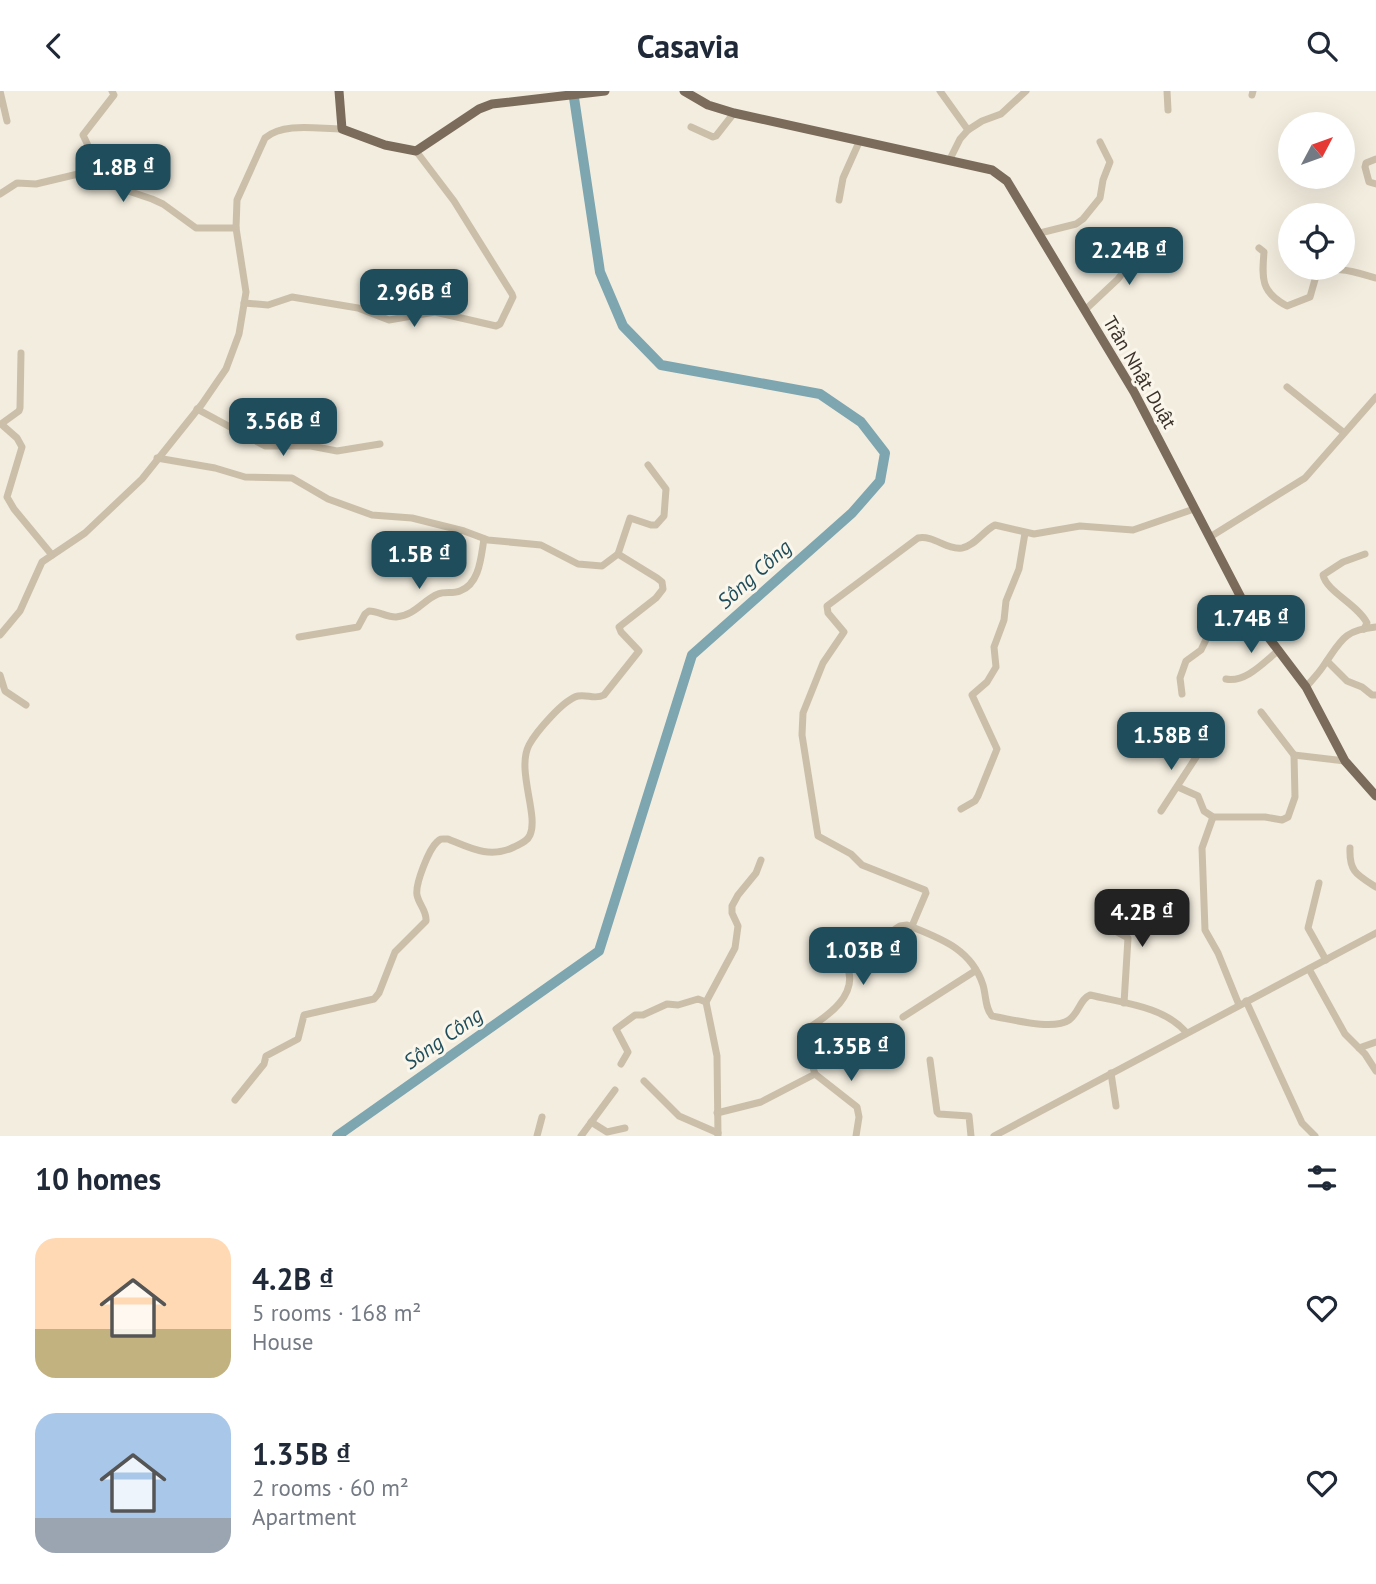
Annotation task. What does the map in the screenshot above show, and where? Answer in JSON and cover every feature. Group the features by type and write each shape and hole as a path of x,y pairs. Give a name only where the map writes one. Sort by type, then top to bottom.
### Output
{"main road":[{"path":"339,91 342,129 385,145 416,151 479,109 492,104 605,91"},
{"name":"Trần Nhật Duật","path":"684,91 705,104 734,113 950,159 999,173 1007,181 1134,392 1247,609 1306,687 1345,761 1374,791"}],"street":[{"path":"0,91 7,121"},
{"path":"107,185 83,135 114,95 112,91"},
{"path":"701,91 705,104"},
{"path":"940,91 968,130"},
{"path":"950,159 968,130 1001,114 1026,91"},
{"path":"1167,91 1168,110"},
{"path":"691,127 713,137 734,113"},
{"path":"0,635 20,611 38,568 85,533 142,479 226,369 234,351 244,303 244,277 236,228 236,207 239,193 265,138 271,132 282,129 342,129"},
{"path":"839,200 843,178 860,140"},
{"path":"1040,233 1080,222 1098,202 1102,180 1110,162 1100,142"},
{"path":"244,303 268,305 292,297 358,308 389,320 435,312 496,326 500,324 512,294 454,201 416,151"},
{"path":"1376,159 1366,163 1364,167 1368,182 1376,184"},
{"path":"0,194 17,183 36,184 83,175 163,204 196,228 236,228"},
{"path":"1084,310 1118,279 1135,256 1161,247"},
{"path":"1259,248 1264,252 1261,278 1285,305 1310,297 1315,280"},
{"path":"1355,274 1376,278"},
{"path":"21,353 20,408 1,424 17,438 22,447 7,497 52,555"},
{"path":"1287,387 1343,432"},
{"path":"1210,537 1305,478 1376,397"},
{"path":"197,409 265,446 311,446 340,451 380,444"},
{"path":"157,459 251,478 292,478 328,499 372,515 412,518 484,539 541,545 578,564 602,566 618,554 630,518 656,525 664,516 667,492 648,465"},
{"path":"912,926 926,891 862,865 850,854 820,838 817,832 807,773 803,713 822,663 844,632 828,613 827,606 918,538 928,537 958,548 970,545 995,525 1026,533 1043,534 1080,526 1133,530 1194,509"},
{"path":"961,809 975,801 978,796 997,749 972,695 987,682 996,667 994,647 1004,620 1006,601 1019,569 1026,533"},
{"path":"299,637 359,627 369,611 400,616 420,608 438,594 464,589 475,576 484,539"},
{"path":"235,1100 264,1064 266,1056 298,1039 304,1015 374,999 379,993 395,952 426,921 427,914 418,899 417,886 433,847 439,840 448,839 486,853 507,851 527,839 532,829 525,775 529,745 558,709 575,697 598,698 604,695 639,651 621,632 620,627 663,589 662,582 657,578 618,554"},
{"path":"1364,628 1367,622 1361,612 1328,585 1323,575 1343,562 1365,554"},
{"path":"1182,694 1180,678 1186,661 1201,650 1214,623 1218,619 1232,619 1247,609"},
{"path":"1306,687 1342,638 1364,628 1376,627"},
{"path":"1226,679 1232,681 1248,674 1279,650"},
{"path":"1326,661 1350,683 1376,695"},
{"path":"0,675 5,691 26,705"},
{"path":"1178,787 1195,793 1204,811 1213,817 1285,819 1295,797 1294,755 1261,712"},
{"path":"1161,811 1204,745"},
{"path":"1294,755 1345,761"},
{"path":"1213,817 1202,848 1205,930 1302,1123 1315,1136"},
{"path":"1350,848 1349,862 1354,871 1376,887"},
{"path":"644,1080 679,1116 718,1135 717,1056 706,1002 735,948 738,926 732,906 756,873 761,860"},
{"path":"1319,883 1308,927 1326,960"},
{"path":"1100,913 1104,925 1128,938 1124,1003"},
{"path":"872,966 869,950 871,945 900,926 912,926 954,945 975,971 984,988 988,1010 992,1016 1055,1024 1072,1018 1087,995 1164,1014 1186,1032"},
{"path":"994,1136 1376,933"},
{"path":"824,947 834,949 844,961 850,976 849,984 834,1009 803,1032 815,1074 857,1107 859,1117 856,1136"},
{"path":"1309,969 1345,1034 1376,1071"},
{"path":"904,1017 975,971"},
{"path":"621,1064 628,1052 616,1029 635,1015 643,1015 667,1004 681,1004 698,999 706,1002"},
{"path":"1359,1048 1376,1042"},
{"path":"930,1060 937,1112 969,1116 971,1136"},
{"path":"1111,1073 1116,1106"},
{"path":"717,1113 771,1098 815,1074"},
{"path":"581,1136 615,1090"},
{"path":"537,1136 542,1117"},
{"path":"591,1122 607,1132 625,1128"}],"waterway":[{"name":"Sông Công","path":"337,1136 599,951 692,655 852,513 880,481 885,453 861,422 820,394 661,365 623,326 600,272 573,91"}]}
